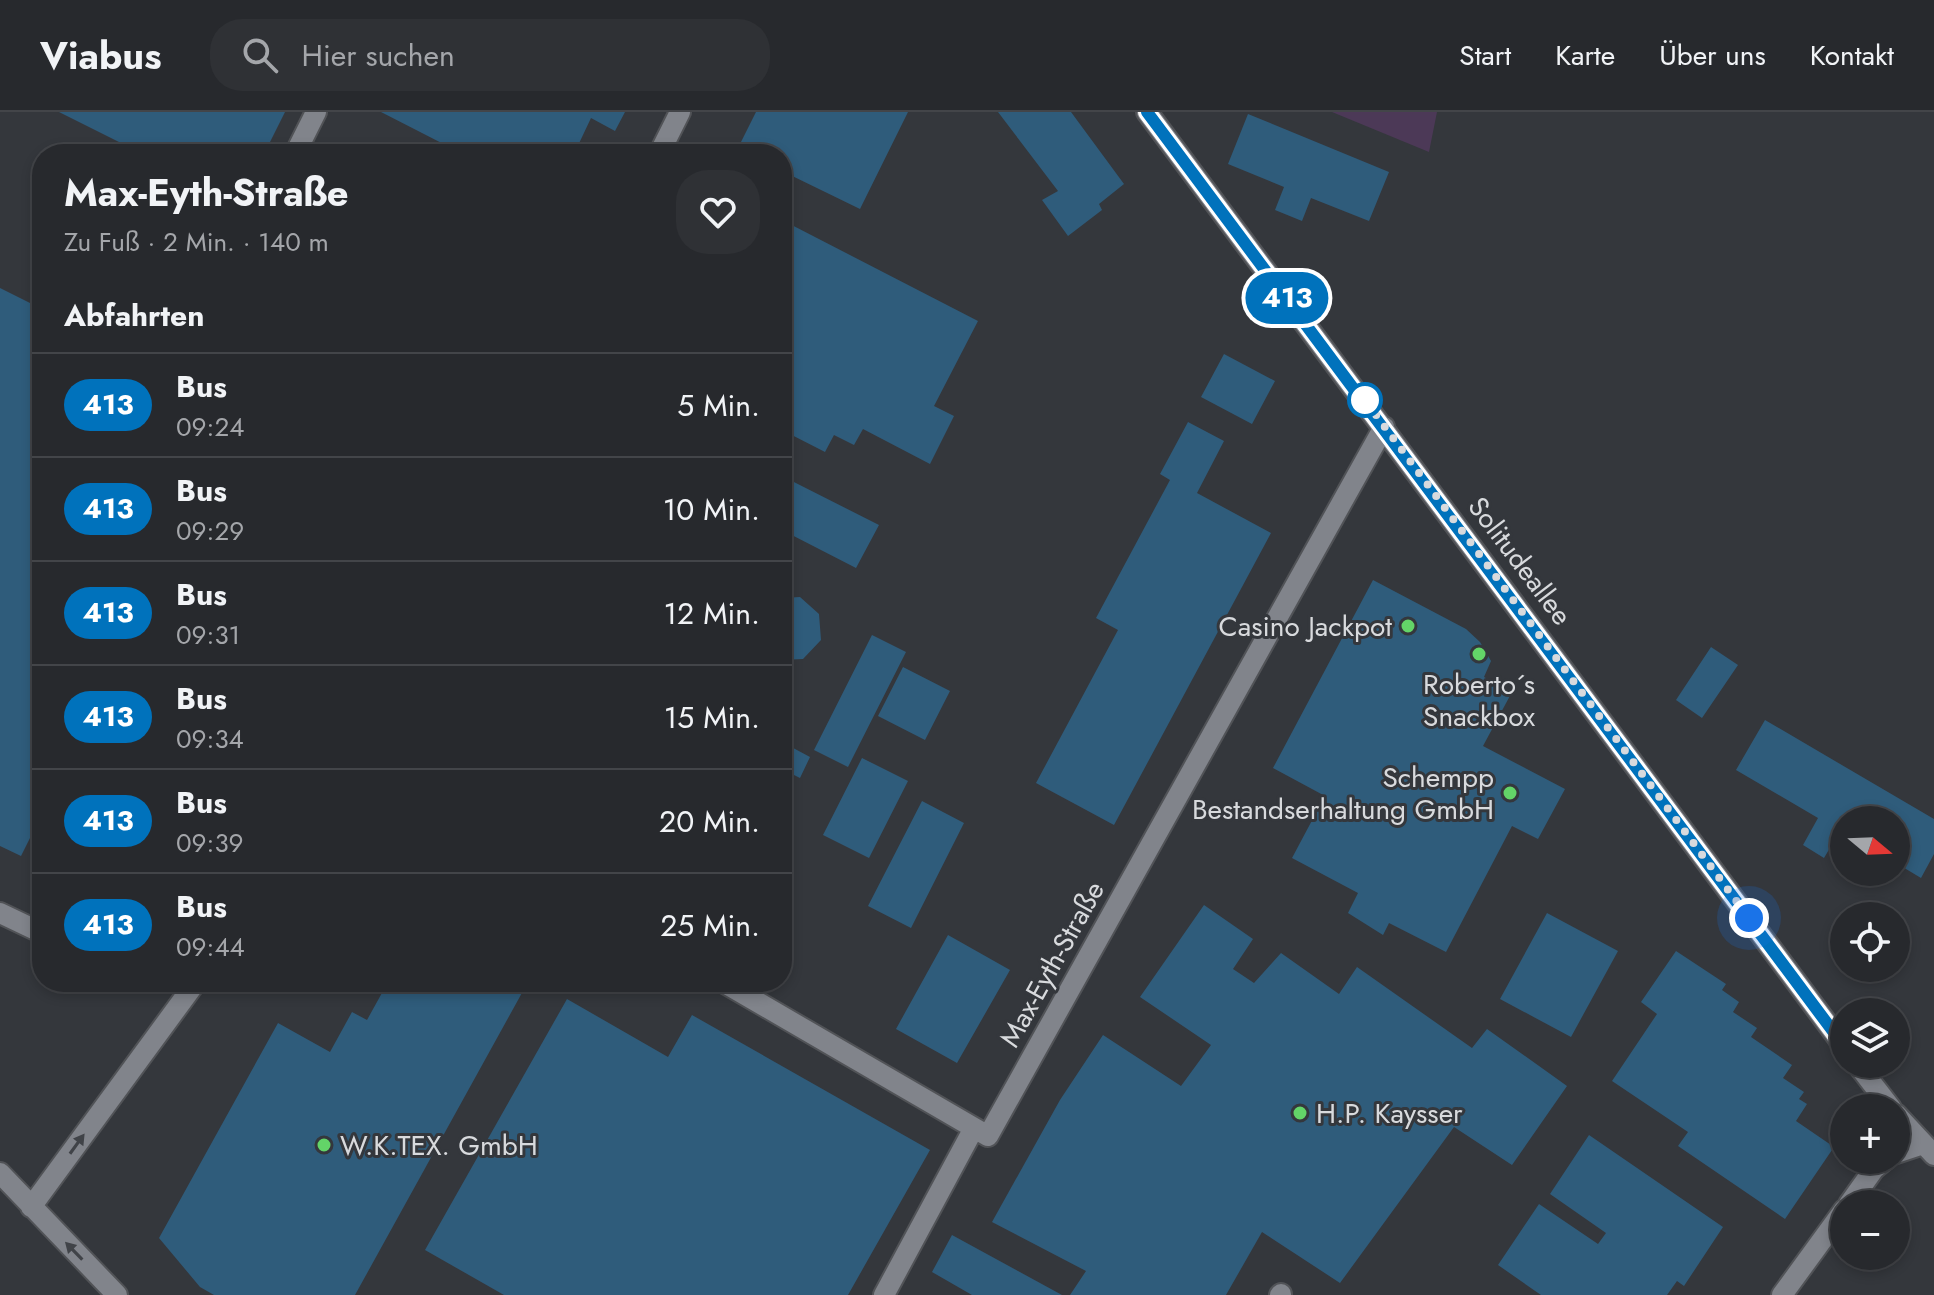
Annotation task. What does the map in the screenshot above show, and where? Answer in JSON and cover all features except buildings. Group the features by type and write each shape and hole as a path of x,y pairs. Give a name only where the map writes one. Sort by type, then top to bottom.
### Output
{"street":[{"path":"300,144 316,112"},
{"path":"664,144 680,112"},
{"name":"Solitudeallee","path":"1147,112 1830,1027"},
{"name":"Max-Eyth-Straße","path":"974,1128 988,1136 1384,427"},
{"path":"0,913 32,928"},
{"path":"31,1207 189,992"},
{"path":"740,992 974,1128 884,1295"},
{"path":"1910,1129 1929,1149"},
{"path":"0,1173 117,1295"},
{"path":"1782,1295 1830,1229"}],"shaded area":[{"path":"1332,112 1437,112 1429,152"}],"bus line":[{"name":"413","path":"1147,112 1427,483 1830,1027"}],"place":[{"name":"Casino Jackpot","path":"1408,626"},
{"name":"Roberto´s Snackbox","path":"1479,654"},
{"name":"Schempp Bestandserhaltung GmbH","path":"1510,793"},
{"name":"H.P. Kaysser","path":"1300,1113"},
{"name":"W.K.TEX. GmbH","path":"324,1145"}],"route":[{"path":"1365,400 1362,396 1749,918"}]}
